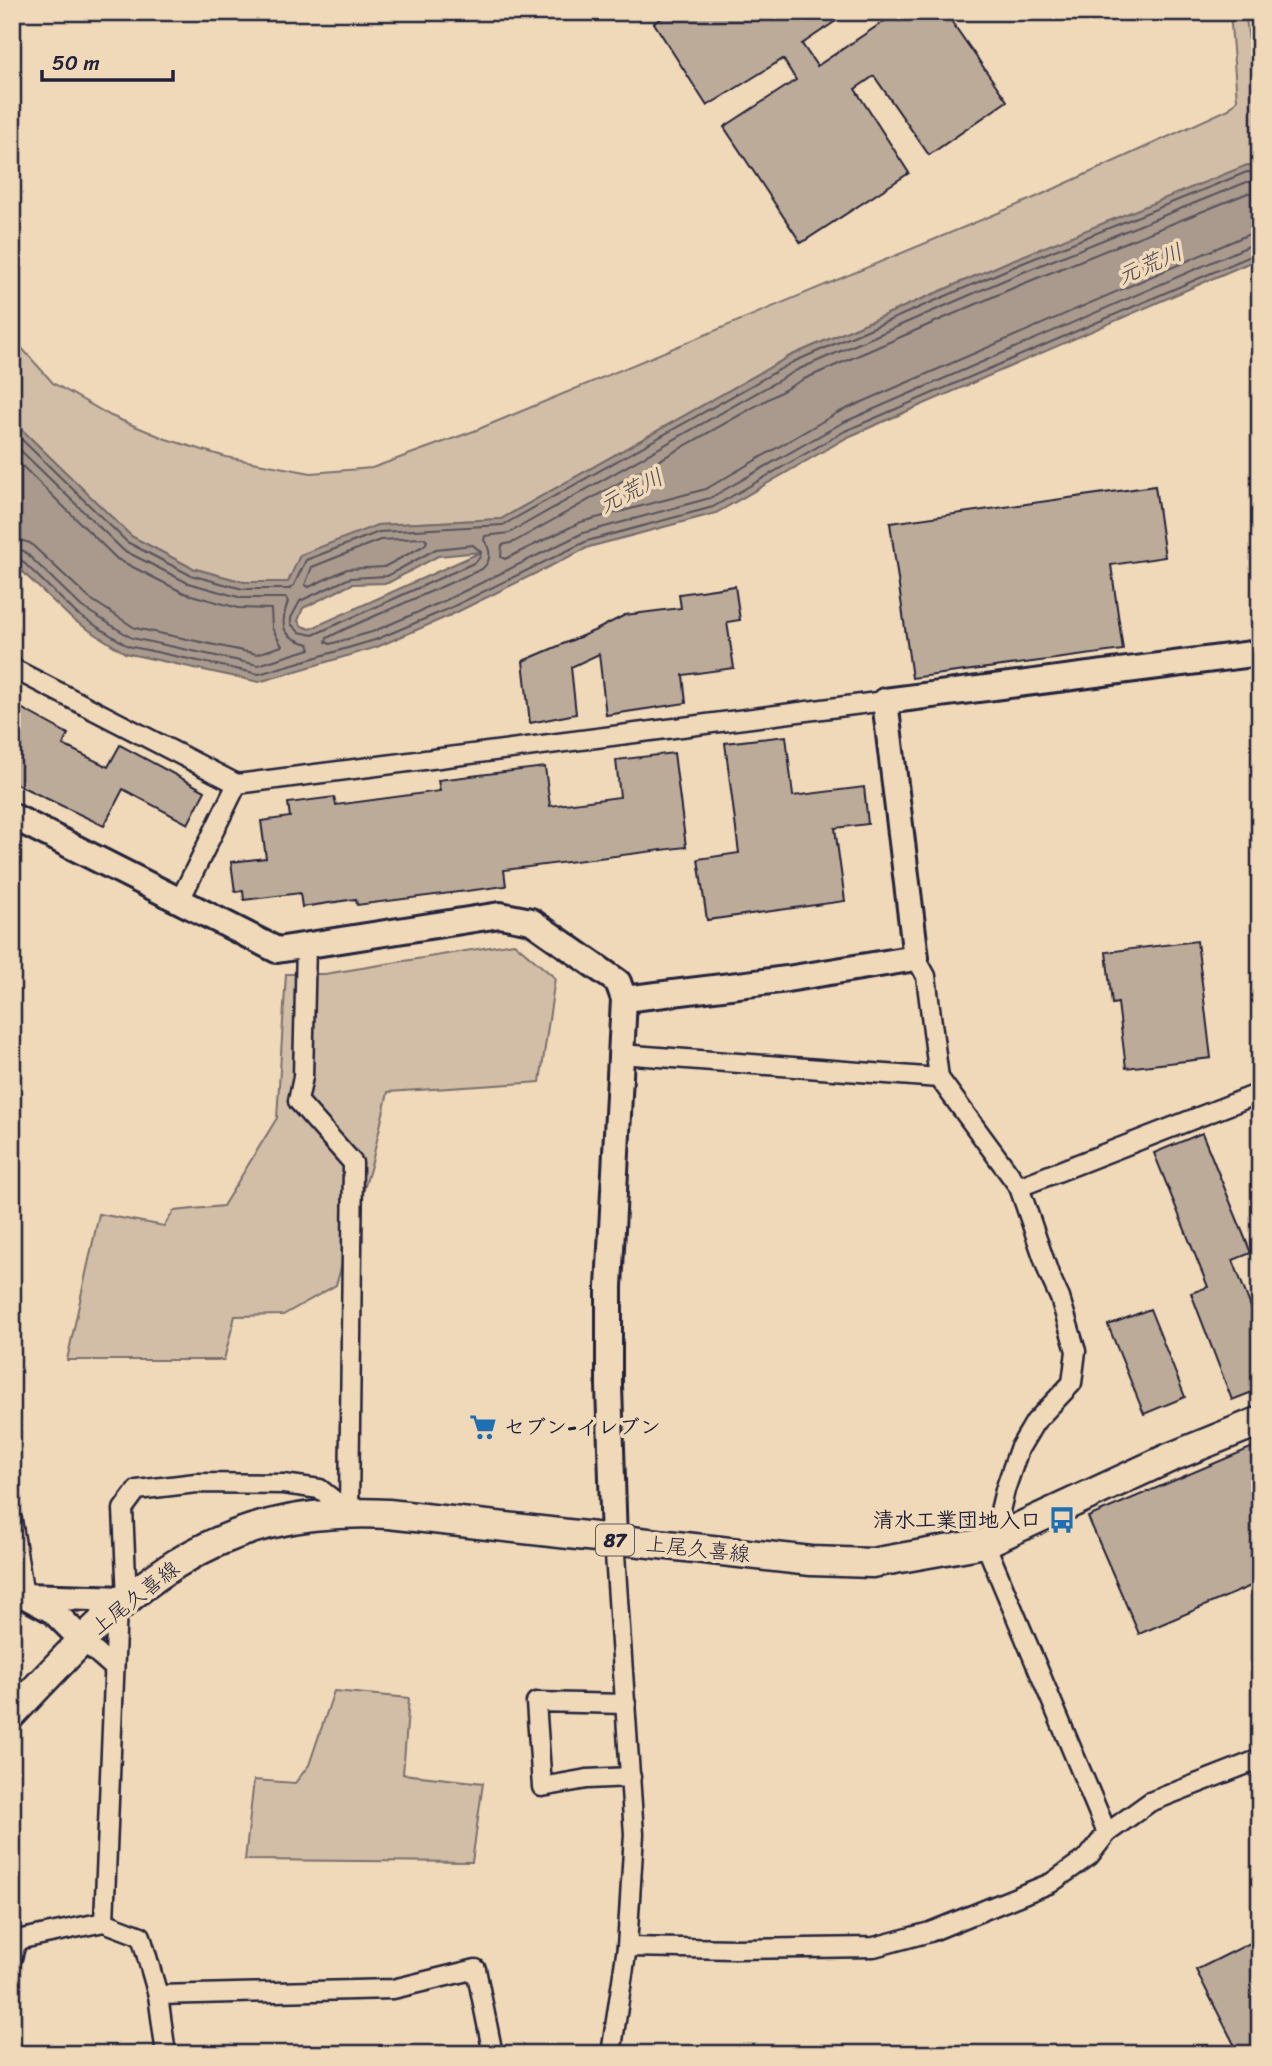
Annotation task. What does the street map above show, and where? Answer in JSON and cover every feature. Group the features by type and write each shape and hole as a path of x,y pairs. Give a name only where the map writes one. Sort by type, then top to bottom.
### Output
{"main road":[{"name":"上尾久喜線","path":"12,1714 82,1640 122,1603 176,1563 240,1532 276,1521 349,1512 412,1516 811,1561 872,1563 989,1541 1169,1458 1260,1421"}],"street":[{"path":"12,668 237,784 1260,653"},
{"path":"884,701 916,958 926,976 939,1078 1018,1187 1049,1275 1060,1298 1076,1351 1072,1383 1035,1422 1019,1449 989,1541 1107,1833"},
{"path":"180,900 237,784"},
{"path":"12,816 277,950 500,915 531,921 618,982 624,999 608,1287 609,1387 614,1540 634,1834 627,1947 611,2054"},
{"path":"306,945 303,1077 298,1101 353,1163 349,1512"},
{"path":"624,999 787,979 916,958"},
{"path":"620,1054 939,1078"},
{"path":"1018,1187 1260,1093"},
{"path":"104,1922 114,1668 122,1603 122,1510 137,1490 196,1483 283,1484 320,1489 349,1512"},
{"path":"12,1520 18,1594"},
{"path":"18,1594 122,1603"},
{"path":"18,1594 53,1611 114,1668"},
{"path":"626,1704 536,1702 542,1787 587,1779 631,1777"},
{"path":"627,1947 874,1947 930,1932 1051,1883 1088,1856 1107,1833 1150,1802 1260,1759"},
{"path":"12,1958 15,1941 104,1922 141,1936 158,1995 166,2054"},
{"path":"158,1995 393,1989 476,1969 493,2054"}],"shaded area":[{"path":"1230,12 1245,12 1260,119 1260,166 1010,261 790,356 501,519 377,525 288,582 244,582 192,568 131,536 12,420 12,337 53,383 111,416 166,439 226,457 311,473 372,468 474,431 1034,198 1229,109 1237,100"},
{"path":"514,943 555,978 540,1082 388,1092 372,1162 336,1285 283,1315 235,1316 224,1360 67,1360 99,1214 164,1226 174,1211 223,1206 277,1118 286,974 325,974"},
{"path":"334,1691 409,1698 403,1774 483,1783 472,1862 245,1860 254,1780 295,1783 309,1765"}],"water":[{"name":"元荒川","path":"1247,165 1260,166 1260,258 848,437 716,513 589,547 451,615 377,647 259,682 125,653 72,619 12,562 12,420 131,536 192,568 244,582 288,582 300,555 377,525 501,519 790,356 1010,261","holes":["481,552 310,629 298,621 303,608 352,584 388,583 438,556"]}],"building":[{"path":"671,12 849,12 802,44 817,66 898,12 945,12 1007,101 929,155 874,76 855,89 909,173 801,243 724,127 796,80 783,59 707,106 654,23"},
{"path":"1155,486 1165,557 1111,565 1123,650 912,678 890,523"},
{"path":"735,586 740,620 727,622 734,668 683,675 686,703 606,715 599,654 571,667 576,714 530,723 523,661 625,615 681,608 679,594"},
{"path":"12,703 68,734 63,745 108,767 120,745 205,791 188,824 123,789 104,826 12,782"},
{"path":"786,736 793,796 864,787 868,824 835,828 845,901 707,920 698,859 739,853 725,743"},
{"path":"674,753 686,847 504,870 506,886 357,905 356,899 302,907 300,893 244,900 243,891 235,892 231,862 266,858 261,821 290,817 288,803 334,797 336,805 440,791 438,780 545,767 550,806 620,797 616,760"},
{"path":"1197,941 1211,1058 1126,1068 1118,1003 1112,1004 1106,952"},
{"path":"1202,1133 1251,1253 1233,1260 1260,1331 1260,1389 1232,1400 1191,1293 1208,1287 1154,1153"},
{"path":"1150,1309 1185,1397 1144,1414 1108,1325"},
{"path":"1260,1444 1260,1582 1139,1634 1088,1517"},
{"path":"1260,1938 1260,2054 1239,2054 1196,1970"}],"place":[{"name":"セブン-イレブン","path":"483,1427"},
{"name":"清水工業団地入口","path":"1062,1520"}]}
